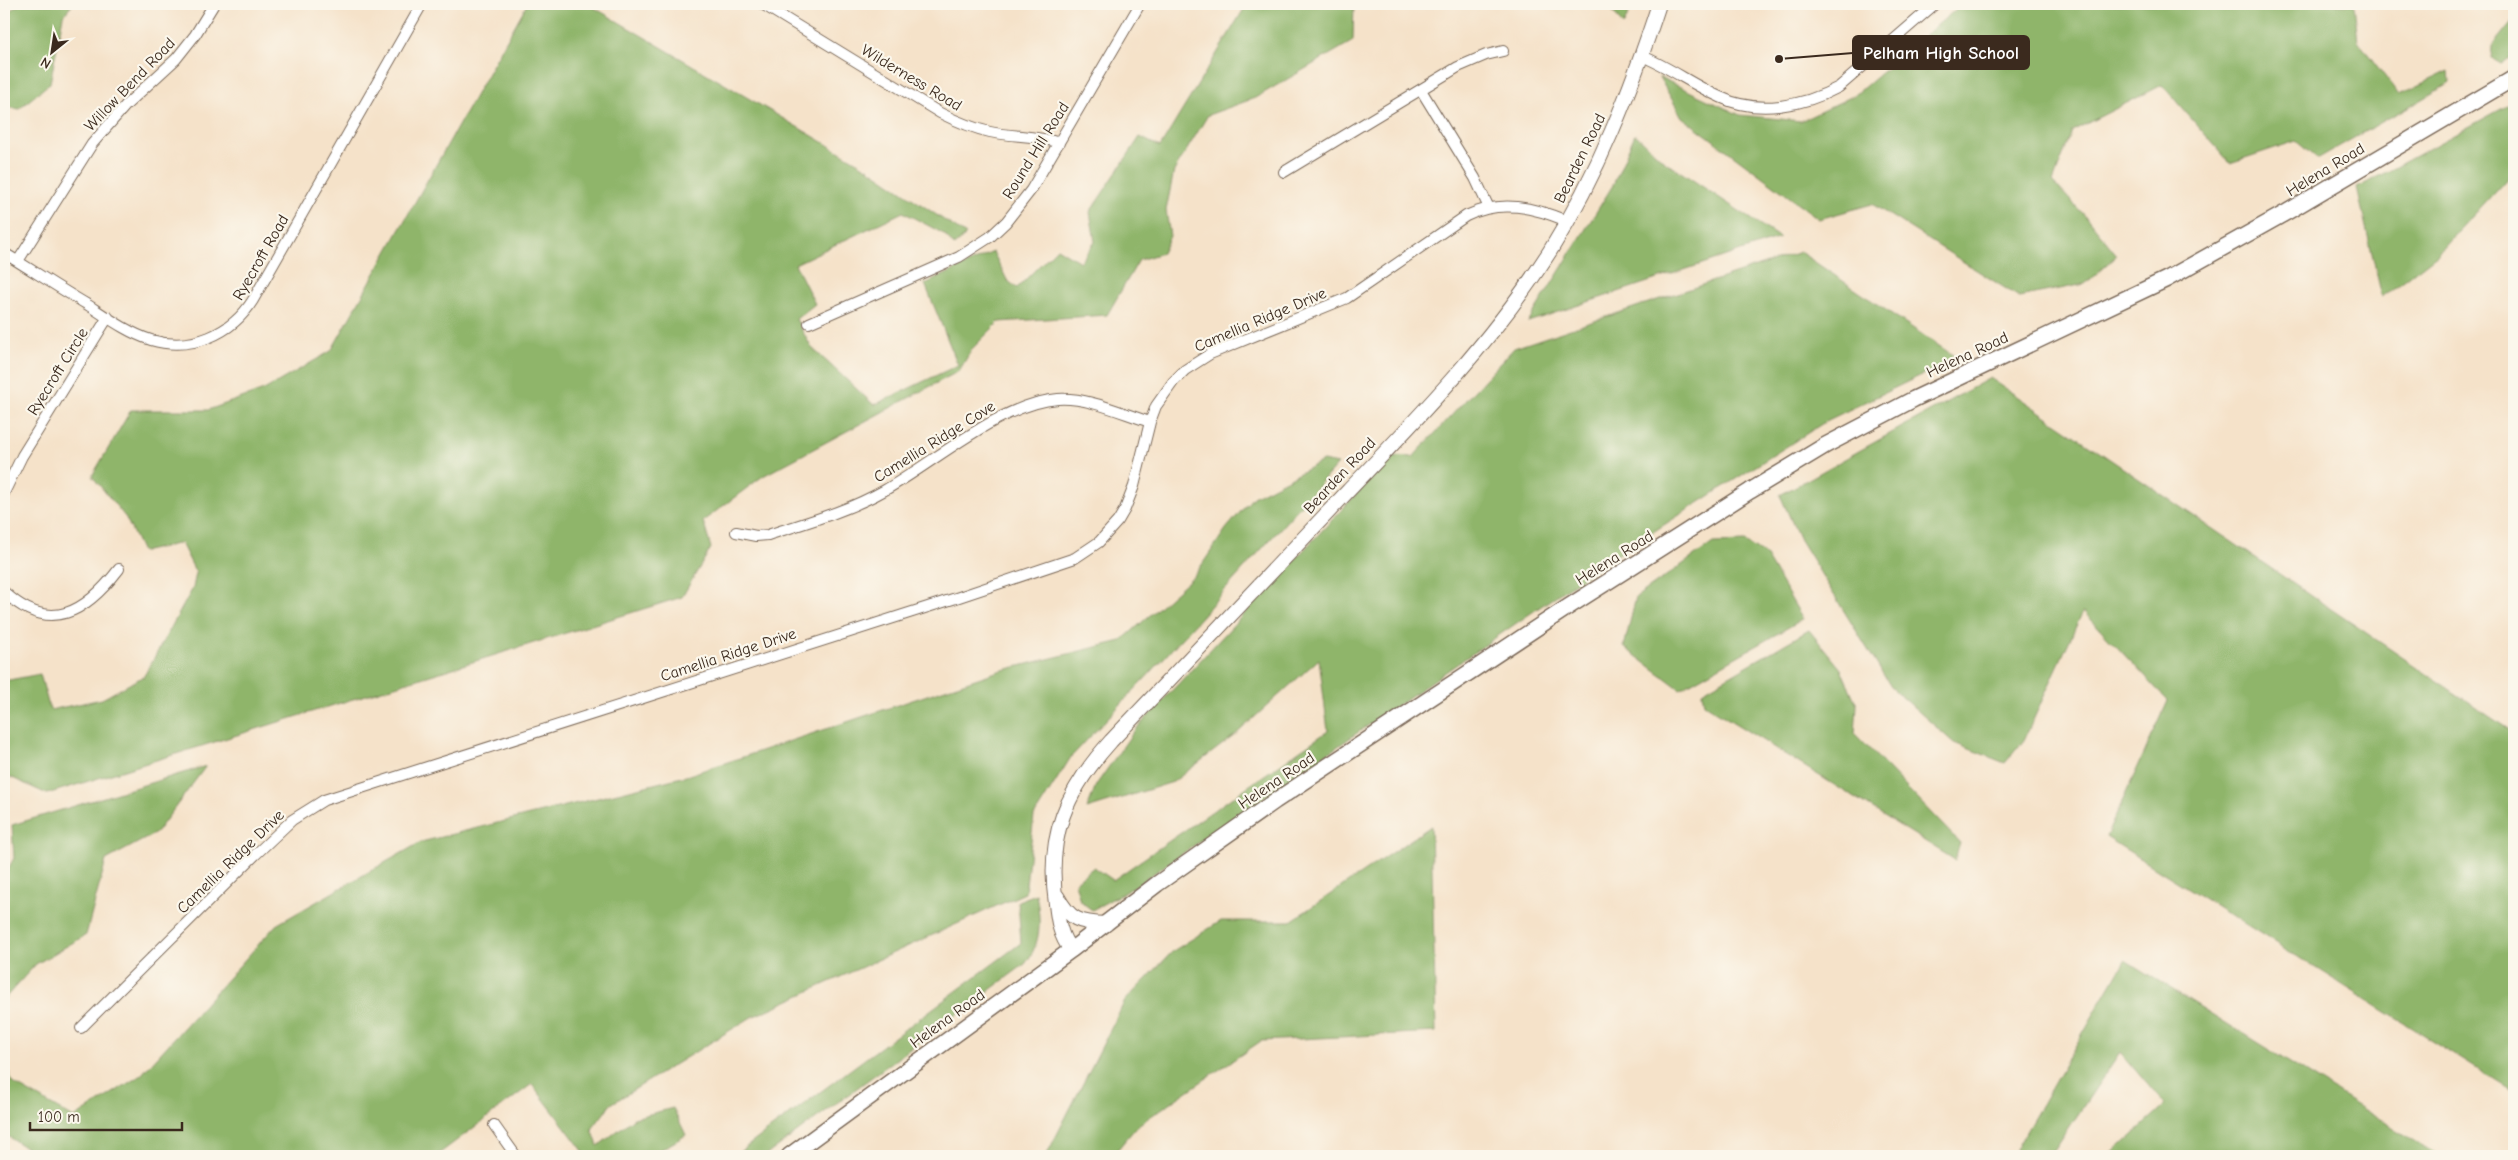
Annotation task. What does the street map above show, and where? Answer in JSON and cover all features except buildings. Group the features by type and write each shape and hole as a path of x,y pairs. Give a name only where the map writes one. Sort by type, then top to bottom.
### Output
{"main road":[{"name":"Helena Road","path":"789,1156 1071,950 1192,858 1376,733 1787,468 1938,386 2167,279 2287,212 2514,78"}],"street":[{"name":"Willow Bend Road","path":"18,262 92,144 126,105 176,59 195,35 214,4"},
{"name":"Ryecroft Road","path":"4,253 108,318 142,336 161,342 180,344 212,336 239,319 253,300 422,4"},
{"name":"Wilderness Road","path":"762,4 948,117 992,133 1045,138 1059,143"},
{"name":"Round Hill Road","path":"809,323 959,257 990,237 1020,206 1140,4"},
{"name":"Bearden Road","path":"1071,950 1061,934 1054,891 1052,862 1059,823 1071,794 1090,765 1443,390 1511,306 1548,252 1586,187 1613,130 1642,56 1659,4"},
{"path":"1642,56 1671,69 1720,97 1739,104 1775,106 1796,103 1824,95 1844,83 1934,4"},
{"path":"1284,172 1458,66 1486,55 1503,51"},
{"path":"1420,90 1475,178 1489,208"},
{"name":"Camellia Ridge Drive","path":"81,1028 261,849 292,820 324,800 1061,564 1088,550 1108,533 1125,509 1134,486 1150,422 1156,406 1173,382 1198,360 1348,298 1466,216 1489,208 1522,206 1539,210 1567,221"},
{"name":"Ryecroft Circle","path":"4,492 22,456 108,318"},
{"name":"Camellia Ridge Cove","path":"736,532 756,536 768,535 846,509 903,480 1000,418 1030,404 1045,400 1072,400 1150,422"},
{"path":"4,592 16,603 37,614 60,615 70,613 90,602 119,569"},
{"path":"1054,891 1069,914 1077,921 1106,924"},
{"path":"494,1125 516,1156"}],"green space":[{"path":"20,4 73,4 63,16 50,83 19,109 4,107 4,14"},
{"path":"527,4 588,4 869,169 966,235 954,246 944,234 903,212 795,264 815,304 796,319 811,347 874,405 958,365 925,284 993,252 1007,280 1017,288 1057,248 1080,262 1095,242 1090,212 1140,137 1160,147 1247,4 1354,4 1353,41 1255,98 1208,115 1174,171 1166,210 1170,236 1162,253 1139,260 1107,315 999,322 972,349 959,371 763,476 703,521 711,548 682,597 47,794 4,774 4,681 40,674 50,710 102,699 144,676 193,588 196,573 181,543 142,552 126,518 92,476 131,410 208,410 264,390 331,351"},
{"path":"1608,4 1633,4 1623,26"},
{"path":"1962,4 2354,4 2358,41 2399,95 2449,71 2450,83 2317,159 2296,141 2230,163 2162,85 2072,131 2053,182 2087,218 2117,255 2085,284 2019,297 1872,204 1819,219 1682,117 1659,77 1740,115 1801,121 1855,95"},
{"path":"2514,19 2514,57 2501,64 2491,58 2492,46"},
{"path":"2514,102 2514,171 2438,254 2382,297 2357,188"},
{"path":"1635,134 1664,161 1780,238 1528,322 1613,185"},
{"path":"1800,252 1957,358 1828,420 1592,571 1134,887 1092,910 1080,901 1075,882 1094,867 1113,880 1328,731 1319,659 1235,735 1173,782 1087,809 1096,785 1134,731 1392,456 1413,457 1514,348"},
{"path":"1990,378 2514,733 2514,1092 2106,837 2168,701 2083,611 2024,740 2005,763 1954,743 1891,687 1800,540 1780,495"},
{"path":"1323,461 1338,464 1154,669 1071,757 1034,816 1025,893 750,1018 611,1104 592,1129 598,1146 634,1118 673,1108 686,1135 650,1156 587,1156 532,1084 436,1156 39,1156 4,1134 4,1061 13,1083 74,1118 141,1075 276,925 421,842 686,776 999,671 1121,641 1195,575 1226,529 1253,497"},
{"path":"1745,542 1765,555 1803,619 1680,689 1624,647 1636,597 1713,543"},
{"path":"1809,630 1841,669 1857,705 1855,734 1960,843 1955,860 1704,704 1702,692"},
{"path":"206,766 156,833 106,860 86,935 36,964 4,999 4,876 14,858 12,825"},
{"path":"1431,826 1436,1032 1261,1041 1138,1125 1112,1156 1046,1156 1125,1001 1173,951 1221,921 1291,921"},
{"path":"1036,894 1039,931 1035,948 1025,964 765,1156 734,1156 1021,943 1018,901"},
{"path":"2125,960 2439,1156 2109,1156 2165,1105 2120,1052 2050,1156 2012,1156"}],"place":[{"name":"Pelham High School","path":"1779,59"}]}
